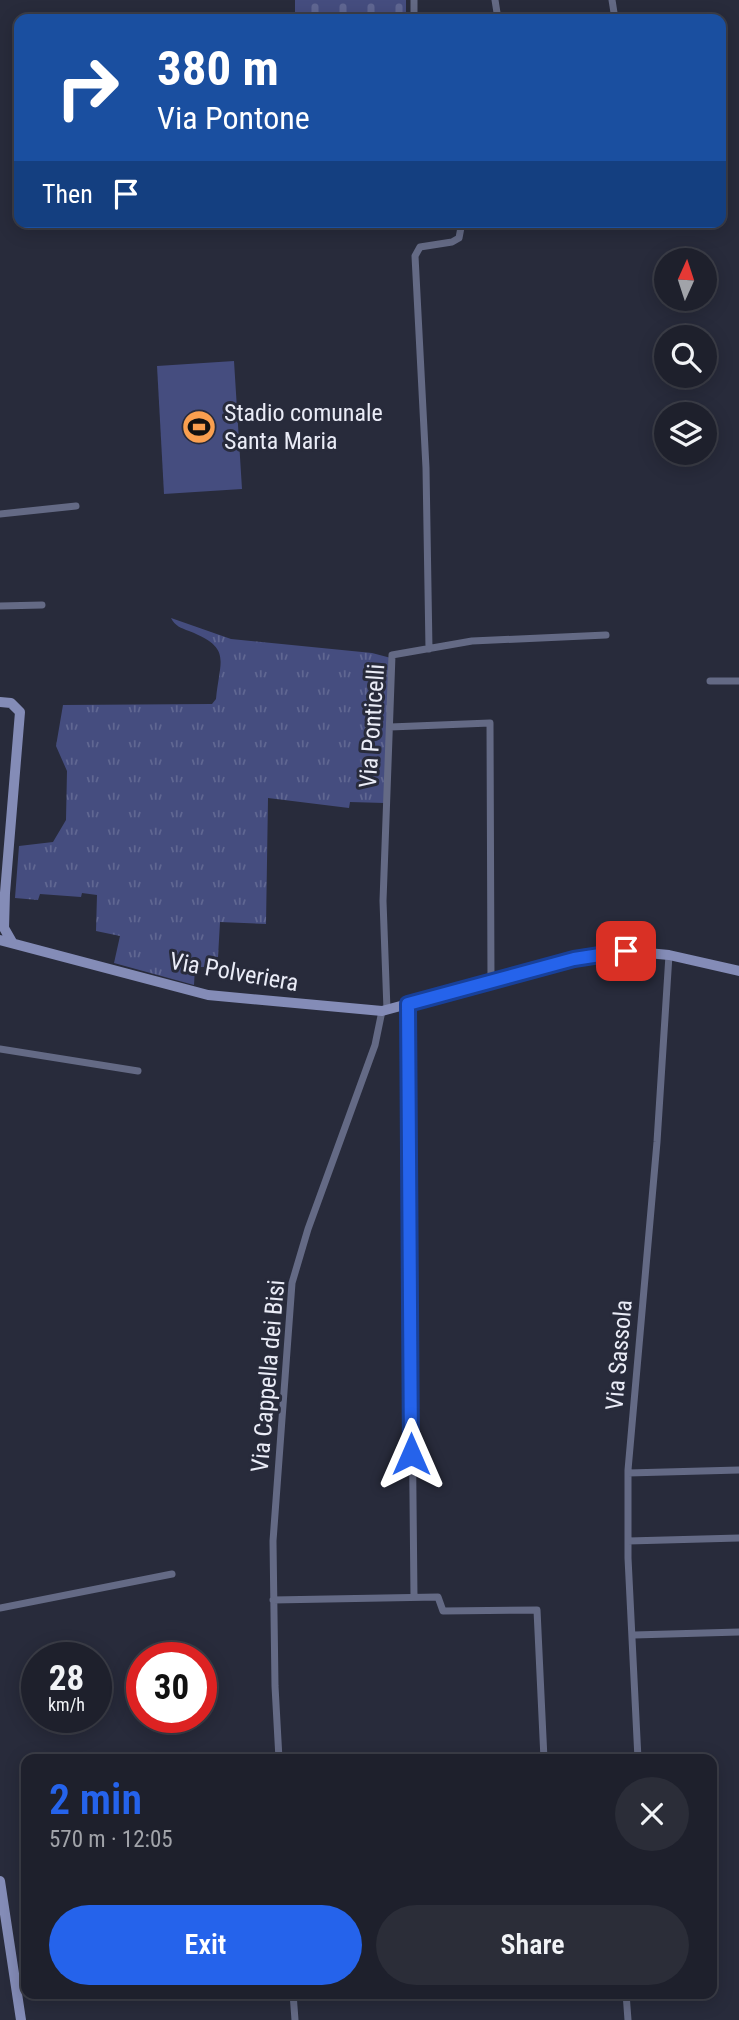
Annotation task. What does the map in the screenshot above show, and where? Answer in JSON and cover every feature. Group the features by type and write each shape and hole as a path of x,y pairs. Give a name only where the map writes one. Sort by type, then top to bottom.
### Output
{"street":[{"path":"429,649 426,468 415,257 420,247 452,242 459,238 461,228"},
{"path":"0,514 76,506"},
{"path":"0,606 42,605"},
{"name":"Via Ponticelli","path":"384,1011 383,901 392,655 472,641 606,635"},
{"path":"710,681 739,681"},
{"path":"0,702 11,703 20,712 2,930 12,942"},
{"path":"390,727 490,723 491,981"},
{"name":"Via Polveriera","path":"0,940 208,995 384,1011"},
{"path":"384,1011 574,959 626,951 669,955 739,971"},
{"name":"Via Sassola","path":"638,1754 628,1541 628,1473 657,1142 669,955"},
{"path":"408,1004 414,1597"},
{"name":"Via Cappella dei Bisi","path":"279,1754 273,1600 284,1352 292,1283 308,1229 375,1045 384,1011"},
{"path":"0,1049 138,1071"},
{"path":"628,1473 739,1469"},
{"path":"628,1541 739,1538"},
{"path":"0,1608 172,1574"},
{"path":"273,1600 438,1597 443,1611 537,1609 544,1754"},
{"path":"634,1635 739,1632"},
{"path":"0,1881 21,2020"},
{"path":"293,1999 295,2020"},
{"path":"626,1999 628,2020"}],"green space":[{"path":"295,0 406,0 406,14 295,14"},
{"name":"Stadio comunale Santa Maria","path":"234,361 242,489 164,494 157,366"},
{"path":"171,618 231,639 372,653 391,658 385,803 350,802 349,808 268,798 266,924 220,922 218,957 210,957 209,967 195,967 194,985 114,963 120,936 96,931 97,895 82,893 81,897 40,894 38,900 15,898 19,846 53,842 66,820 67,771 56,746 63,705 212,704 216,699 221,664 217,649 203,637 178,626"}],"place":[{"name":"Stadio comunale Santa Maria","path":"199,427"}],"route":[{"path":"411,1454 408,1004 574,959 626,951"}]}
